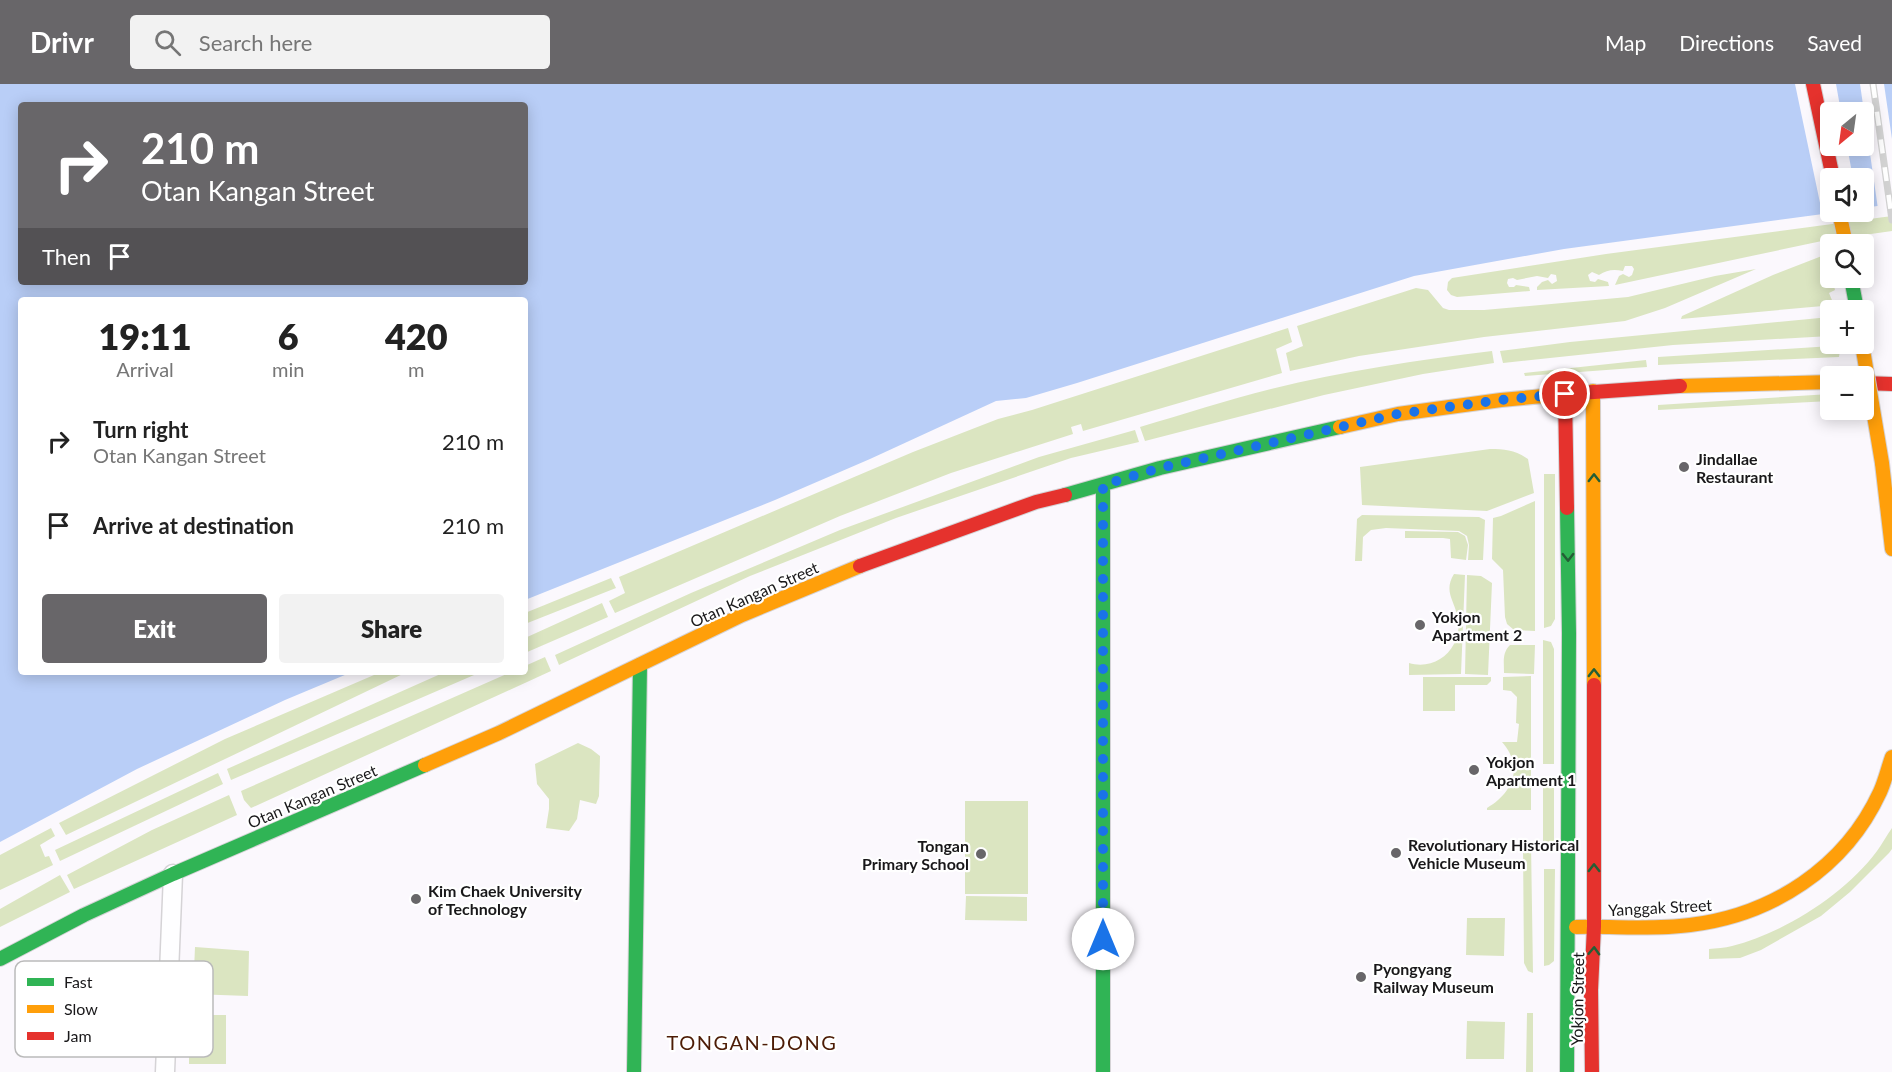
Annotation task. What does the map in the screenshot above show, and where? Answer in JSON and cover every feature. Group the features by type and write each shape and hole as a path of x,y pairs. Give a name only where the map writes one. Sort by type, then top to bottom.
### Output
{"main road":[{"path":"1813,84 1831,168"},
{"path":"1864,354 1882,462 1892,549"},
{"name":"Otan Kangan Street","path":"0,959 84,915 173,874 499,733 742,615 875,560 1036,502 1160,468 1398,414 1500,400 1653,387 1820,382"},
{"path":"1874,383 1892,384"},
{"name":"Yokjon Street","path":"1592,1072 1593,392"},
{"name":"Yokjon Street","path":"1565,394 1569,633 1567,1072"},
{"path":"1103,485 1103,1072"},
{"path":"634,1072 640,665"},
{"name":"Yanggak Street","path":"1568,928 1690,925 1741,916 1786,895 1821,872 1851,842 1879,795 1892,758"}],"street":[{"path":"169,961 173,874"},
{"path":"165,1072 166,1057"}],"green space":[{"path":"1892,216 1892,231 1871,234 1820,234 1820,241 1615,285 1619,276 1632,275 1634,269 1632,266 1625,266 1623,271 1610,270 1599,275 1592,272 1588,275 1590,281 1595,282 1598,279 1608,282 1609,286 1537,290 1542,282 1548,280 1552,284 1557,281 1556,275 1551,274 1548,278 1537,276 1517,280 1508,279 1509,287 1516,285 1529,287 1530,291 1457,297 1451,295 1447,290 1448,282 1452,278 1606,254 1847,222 1874,222 1874,218"},
{"path":"1820,257 1820,288 1834,288 1835,290 1829,293 1832,300 1820,300 1820,306 1681,319 1682,316"},
{"path":"1756,269 1665,308 1625,321 1484,337 1359,356 1290,371 1286,353 1303,346 1297,326 1416,288 1428,290 1443,308 1449,310 1484,310 1628,297 1715,276"},
{"path":"1820,318 1820,337 1673,345 1503,363 1500,351"},
{"path":"1288,328 1292,342 1276,349 1282,373 1083,431 1081,424 1071,427 1073,434 951,473 840,516 615,613 609,601 625,593 619,577 913,452 998,419"},
{"path":"1820,347 1820,354 1839,354 1839,357 1658,365 1658,357"},
{"path":"1492,351 1494,363 1423,374 1324,395 1145,441 1140,427 1298,383 1381,367"},
{"path":"1646,360 1647,367 1525,376 1524,373"},
{"path":"1820,395 1820,402 1658,410 1658,405"},
{"path":"1135,430 1139,442 1071,458 896,518 750,576 559,665 555,655 691,593 840,530 1039,457"},
{"path":"1490,449 1510,451 1528,459 1534,493 1487,511 1362,505 1360,467"},
{"path":"1544,474 1555,474 1555,619 1551,626 1544,628"},
{"path":"1535,501 1535,631 1514,630 1507,624 1505,617 1503,570 1492,559 1493,518"},
{"path":"1362,515 1479,517 1485,520 1483,560 1468,560 1467,536 1459,531 1386,528 1371,530 1363,537 1362,561 1355,561 1357,519"},
{"path":"1405,531 1458,532 1465,536 1468,545 1466,560 1451,558 1450,539 1405,538"},
{"path":"1454,574 1465,575 1461,674 1409,675 1409,663 1433,663 1450,651 1456,640 1459,627 1450,594"},
{"path":"1467,575 1481,576 1492,583 1488,675 1465,674"},
{"path":"611,578 616,588 528,623 528,612"},
{"path":"602,603 608,617 528,652 528,637"},
{"path":"1543,640 1551,642 1554,649 1554,764 1543,764"},
{"path":"1510,645 1535,645 1534,674 1504,673 1505,654"},
{"path":"545,657 551,671 251,808 244,800 241,791 504,675 528,675 528,665"},
{"path":"374,675 401,675 66,835 59,823 225,739"},
{"path":"438,675 474,675 231,780 227,769"},
{"path":"1531,676 1531,810 1487,810 1509,787 1514,770 1509,751 1502,742 1517,742 1519,724 1516,723 1517,697 1511,691 1503,690 1503,677"},
{"path":"1423,677 1491,677 1491,681 1487,685 1455,685 1455,711 1423,711"},
{"path":"578,743 600,756 599,796 596,804 580,800 577,819 569,831 546,828 549,799 537,784 535,764"},
{"path":"218,773 223,784 60,861 55,850"},
{"path":"1543,777 1554,777 1554,845 1543,845"},
{"path":"229,795 237,815 74,889 67,875 152,830"},
{"path":"965,801 1028,801 1028,894 965,894"},
{"path":"51,828 55,836 40,845 45,857 49,856 53,865 0,890 0,855"},
{"path":"1892,828 1892,849 1889,853 1850,892 1821,916 1761,950 1740,958 1709,959 1709,949 1732,946 1772,932 1831,897 1864,867"},
{"path":"1531,844 1533,973 1528,971 1524,963 1523,847"},
{"path":"1544,869 1555,869 1554,961 1544,966"},
{"path":"60,875 70,892 0,927 0,909"},
{"path":"966,896 1027,897 1027,921 965,920"},
{"path":"1467,918 1505,918 1504,956 1466,955"},
{"path":"195,947 249,951 248,996 213,995 213,961 194,961"},
{"path":"1527,1013 1533,1013 1533,1072 1526,1072"},
{"path":"213,1015 226,1015 226,1064 189,1064 189,1057 213,1057"},
{"path":"1467,1021 1505,1022 1504,1059 1466,1059"}],"water":[{"path":"0,84 1892,84 1892,204 1874,206 1874,168 1820,168 1820,214 1564,249 1414,276 1077,383 1026,398 996,401 775,500 528,599 528,297 18,297 18,675 345,675 285,700 137,769 0,842"}],"pier":[{"path":"1795,84 1836,84 1839,102 1820,102 1820,156 1849,156 1851,168 1820,168 1820,203"},
{"path":"1860,84 1884,84 1892,139 1892,207 1878,209 1874,168 1872,168 1870,156 1874,156 1874,102 1863,102"}],"railway":[{"path":"1873,84 1892,220"}],"traffic: fast":[{"path":"1853,288 1855,300"},
{"path":"1065,495 1160,468 1340,427"},
{"path":"1103,485 1103,1072"},
{"path":"1567,508 1569,633 1567,1072"},
{"path":"634,1072 640,665"},
{"path":"0,959 84,915 173,874 425,765"}],"traffic: slow":[{"path":"1841,222 1844,234"},
{"path":"1864,354 1882,463"},
{"path":"1680,386 1820,382"},
{"path":"1593,391 1594,685"},
{"path":"1340,427 1398,414 1565,394"},
{"path":"1882,463 1892,549"},
{"path":"425,765 499,733 742,615 860,566"},
{"path":"1576,927 1648,928 1690,925 1720,920 1777,899 1826,865 1847,843 1865,819 1880,792 1892,757"}],"traffic: jam":[{"path":"1813,84 1831,168"},
{"path":"1874,383 1892,384"},
{"path":"1567,508 1565,394 1680,386"},
{"path":"860,566 1036,502 1065,495"},
{"path":"1592,1072 1594,685"}],"place":[{"name":"Jindallae Restaurant","path":"1684,467"},
{"name":"Yokjon Apartment 2","path":"1420,625"},
{"name":"Yokjon Apartment 1","path":"1474,770"},
{"name":"Revolutionary Historical Vehicle Museum","path":"1396,853"},
{"name":"Tongan Primary School","path":"981,854"},
{"name":"Kim Chaek University of Technology","path":"416,899"},
{"name":"Pyongyang Railway Museum","path":"1361,977"}],"district":[{"name":"TONGAN-DONG","path":"752,1042"}],"route":[{"path":"1103,939 1103,485 1160,468 1398,414 1565,394"}]}
